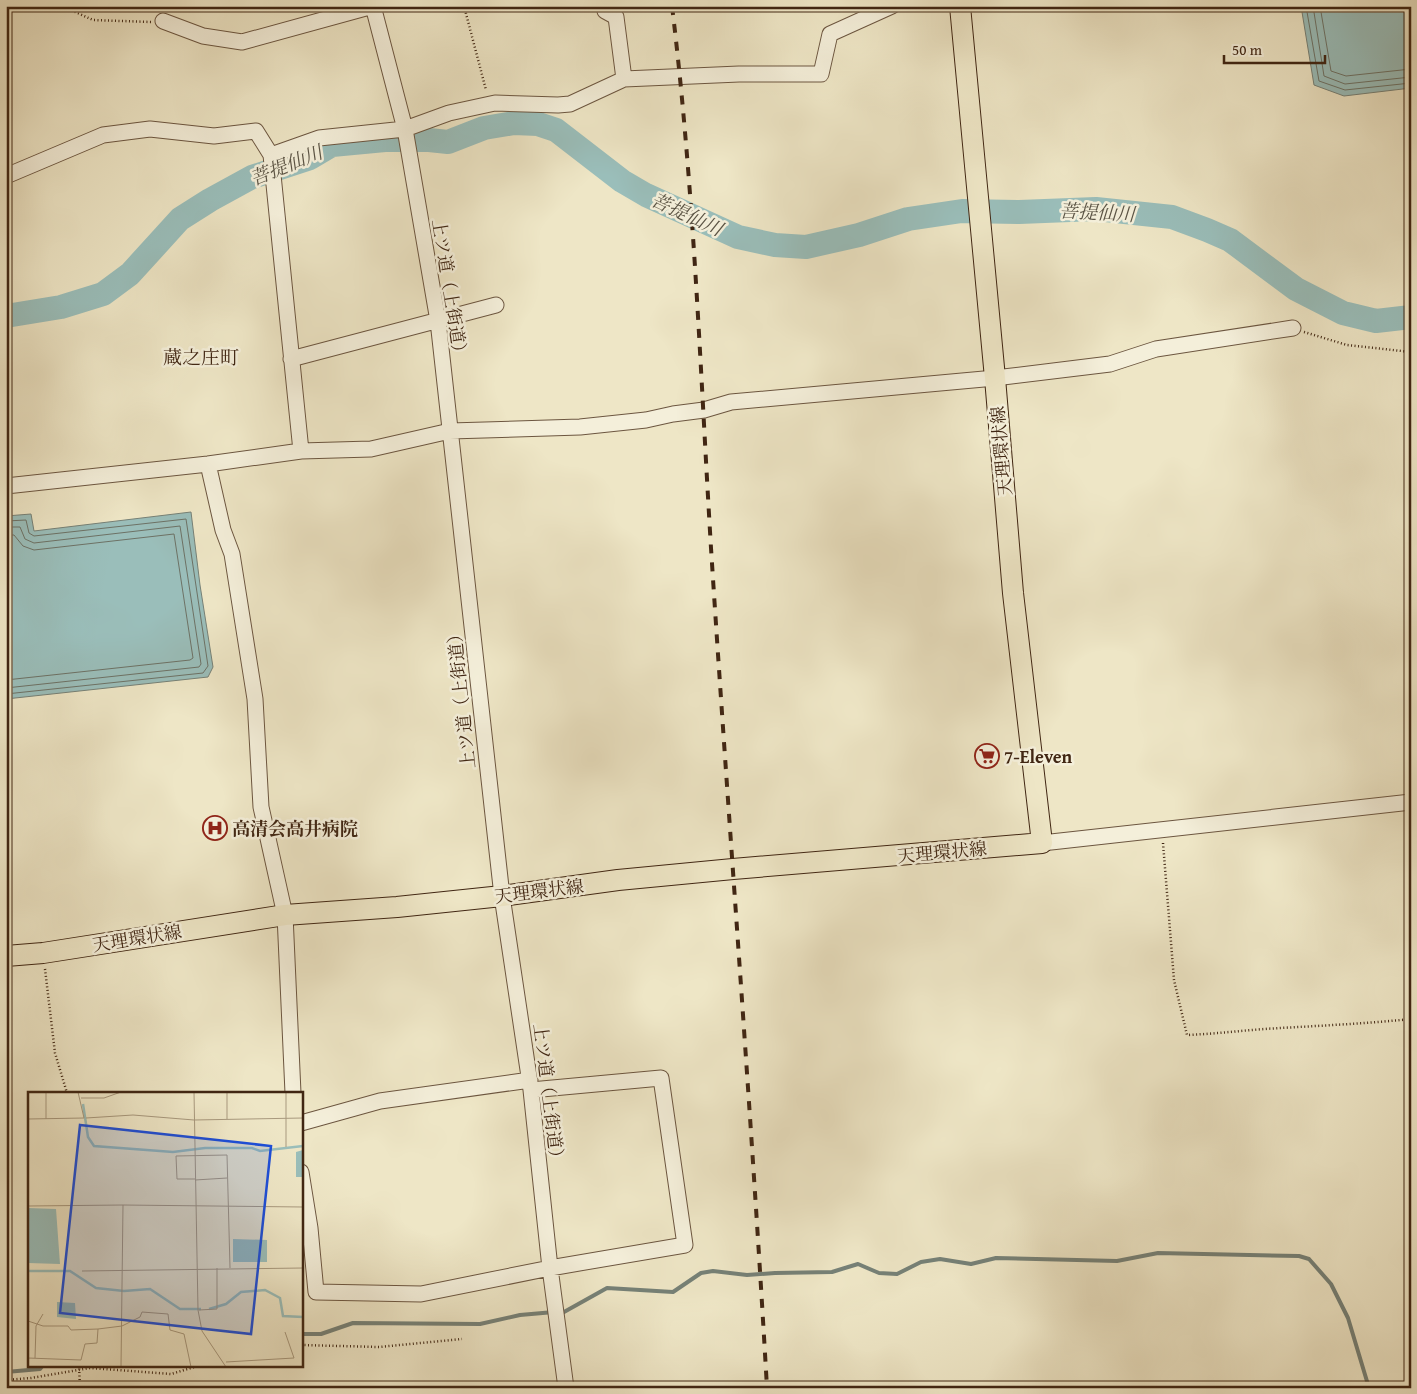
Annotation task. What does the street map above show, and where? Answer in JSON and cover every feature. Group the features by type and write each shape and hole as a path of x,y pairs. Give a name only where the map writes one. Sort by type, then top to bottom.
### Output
{"main road":[{"name":"天理環状線","path":"6,956 43,953 285,915 397,907 502,896 618,880 1042,843 1013,594 960,6"}],"street":[{"path":"165,22 203,36 242,42 373,6"},
{"name":"上ツ道（上街道）","path":"373,6 405,130 438,321 502,896 530,1085 550,1268 566,1388"},
{"path":"605,6 606,11 616,17 624,79"},
{"path":"271,155 319,138 405,130 449,113 489,104 570,104 624,79 739,74 821,74 830,34 892,6"},
{"path":"6,176 103,134 150,129 214,136 256,131 271,155 301,451"},
{"path":"291,359 496,305"},
{"path":"6,486 208,464 301,451 371,449 450,431 580,427 646,420 704,410 732,402 995,378 1110,364 1156,349 1292,328"},
{"path":"208,464 223,530 232,554 255,699 261,807 285,915 293,1092"},
{"path":"1042,843 1411,802"},
{"path":"302,1123 380,1101 530,1085 661,1078 685,1245 550,1268 421,1294 316,1292 310,1228 302,1178"}],"path":[{"path":"62,6 93,20 165,22"},
{"path":"464,6 489,104"},
{"path":"1292,328 1321,338 1347,344 1411,352"},
{"path":"1162,830 1174,980 1187,1035 1411,1019"},
{"path":"43,953 55,1053 67,1092"},
{"path":"302,1345 378,1346 462,1339"},
{"path":"79,1366 80,1388"},
{"path":"6,1380 31,1378 90,1368 171,1374 198,1366"}],"water":[{"path":"1301,6 1411,6 1411,88 1344,96 1314,85"},
{"path":"191,512 213,667 208,677 6,699 6,516 31,514 34,531"}],"waterway":[{"name":"菩提仙川","path":"6,316 61,307 103,294 130,274 180,219 252,177 310,158 332,145 385,140 448,142 484,128 514,123 538,124 556,130 622,181 646,195 738,237 775,245 806,247 859,235 908,219 962,211 1019,212 1096,209 1172,217 1230,240 1296,289 1343,313 1376,321 1411,317"},
{"path":"561,1312 607,1288 673,1292 701,1273 713,1271 747,1275 832,1272 858,1264 879,1273 897,1274 921,1262 940,1259 971,1264 996,1258 1117,1261 1158,1253 1299,1256 1309,1259 1331,1284 1348,1318 1369,1388"},
{"path":"302,1334 321,1334 353,1323 480,1324 520,1315 554,1312"},
{"path":"6,1372 40,1369 42,1366"}],"railway":[{"path":"672,6 680,74 691,209 711,548 767,1388"}],"place":[{"name":"7-Eleven","path":"987,756"},
{"name":"高清会高井病院","path":"215,828"}],"district":[{"name":"蔵之庄町","path":"201,357"}]}
